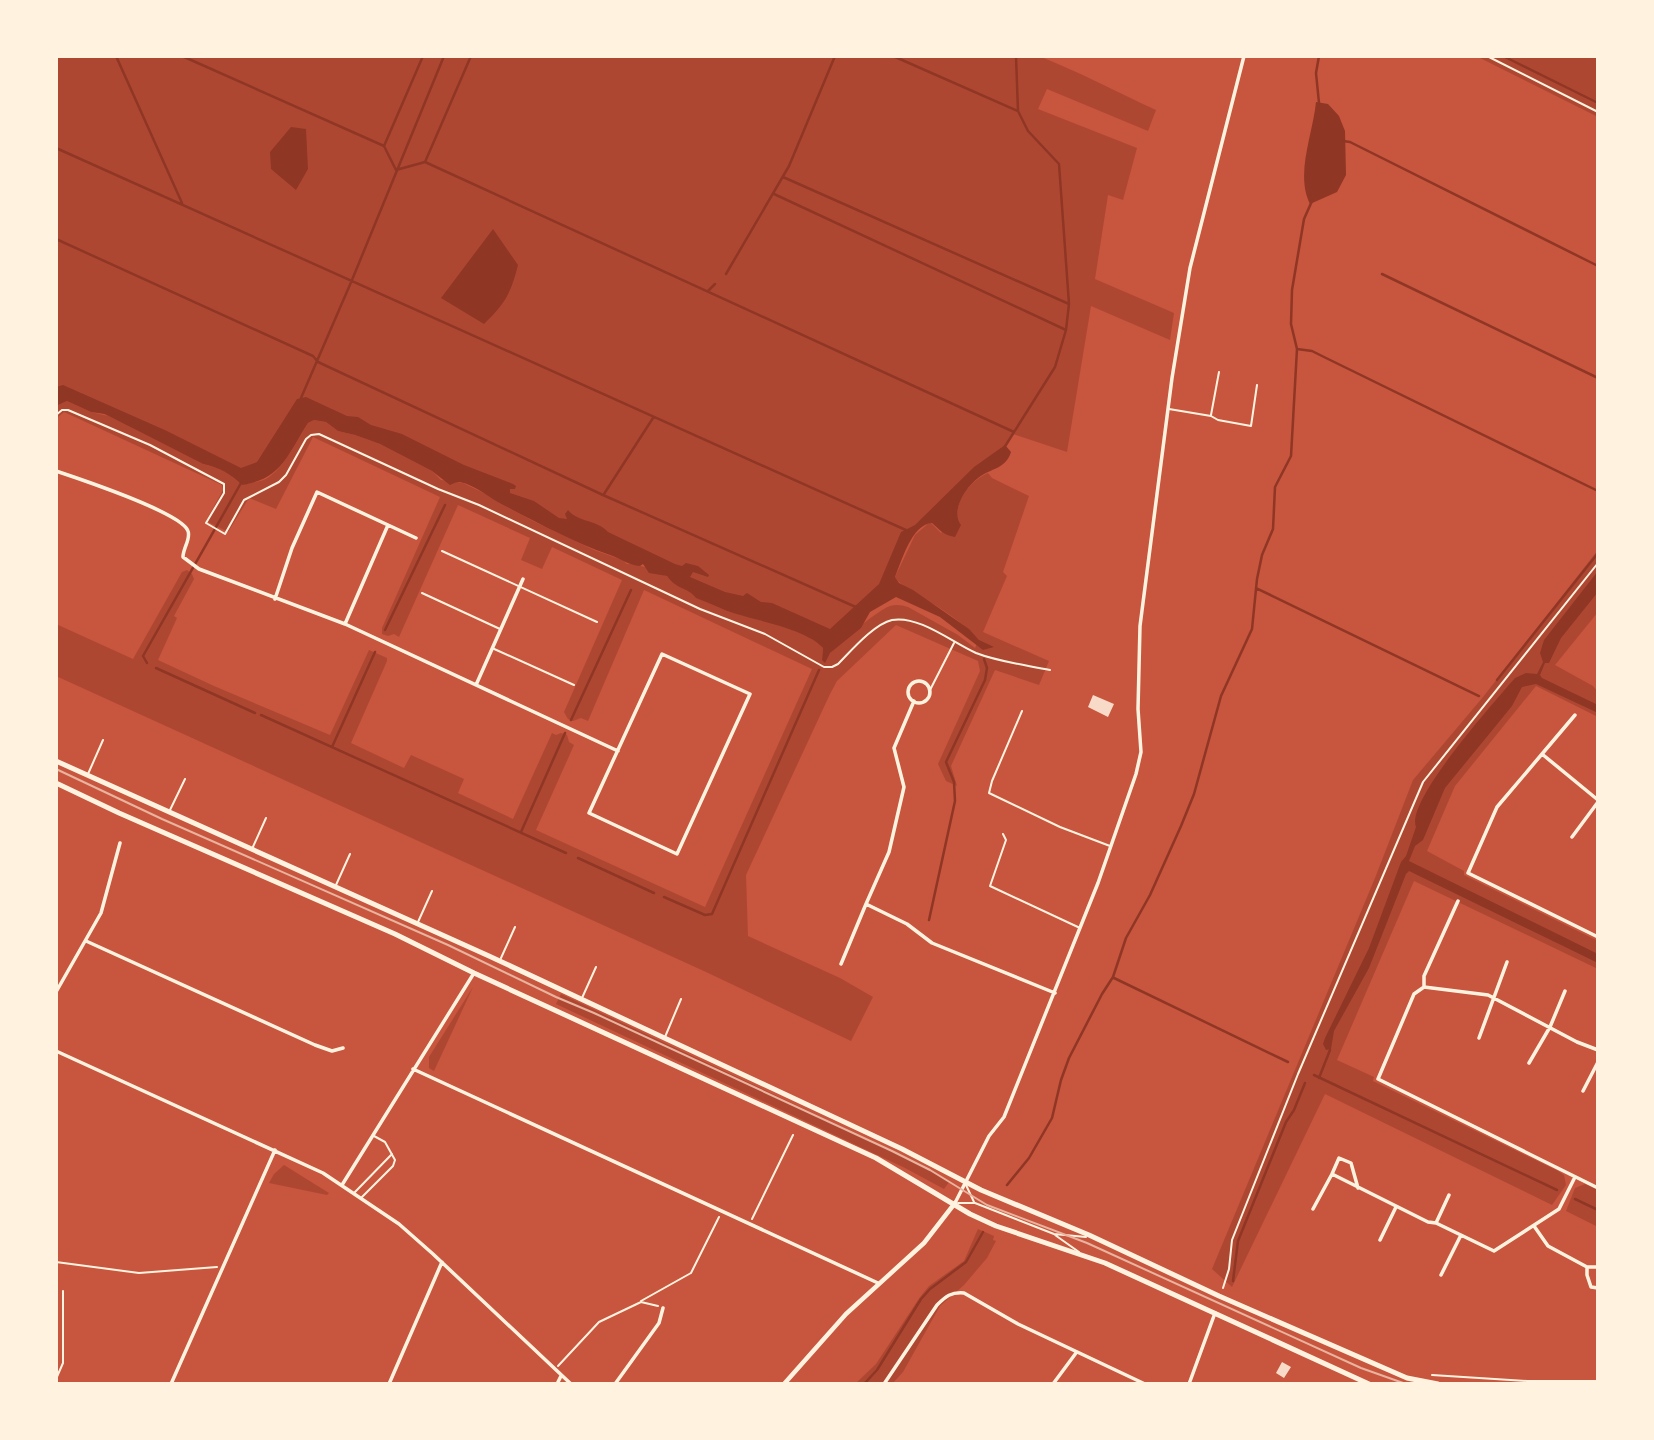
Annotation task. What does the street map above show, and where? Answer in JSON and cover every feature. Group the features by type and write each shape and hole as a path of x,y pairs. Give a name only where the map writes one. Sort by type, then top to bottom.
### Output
{"main road":[{"path":"56,761 500,961 902,1149 965,1182 1094,1237 1407,1381 1438,1384"},
{"path":"56,783 395,934 474,973 876,1157 996,1226 1083,1254 1369,1384"}],"street":[{"path":"784,1384 878,1283 924,1242 955,1203 989,1136 1004,1117 1081,928 1136,774 1140,752 1140,626 1168,409 1190,268 1244,56"},
{"path":"56,471 145,504 180,523 189,533 183,556 198,568 345,624 618,751"},
{"path":"275,599 292,548 317,492 416,538"},
{"path":"345,624 388,525"},
{"path":"476,685 523,579"},
{"path":"662,654 750,694 677,854 590,814 618,751 662,654"},
{"path":"924,682 929,692 924,701 914,701 908,693 913,683 924,682"},
{"path":"841,964 889,852 904,788 894,748 914,701"},
{"path":"1575,715 1497,807 1468,873 1598,937"},
{"path":"1542,754 1598,801 1572,837"},
{"path":"56,992 104,905 120,843"},
{"path":"1424,987 1424,976 1458,901"},
{"path":"866,904 907,924 932,943 1055,993"},
{"path":"86,941 315,1045 332,1051 343,1048"},
{"path":"1479,1038 1507,962"},
{"path":"342,1185 474,973"},
{"path":"1598,1049 1488,995 1424,987 1414,994 1378,1079 1598,1188"},
{"path":"1529,1063 1550,1027 1566,991"},
{"path":"56,1051 323,1172 362,1197 399,1224 442,1262 570,1384"},
{"path":"1583,1091 1598,1062"},
{"path":"413,1069 878,1283"},
{"path":"171,1384 275,1150"},
{"path":"1312,1209 1339,1158 1351,1163 1358,1188"},
{"path":"1332,1174 1427,1222 1436,1223 1494,1251 1559,1209 1575,1177"},
{"path":"1436,1223 1449,1195"},
{"path":"1380,1240 1396,1207"},
{"path":"1534,1226 1548,1246 1587,1266 1598,1267"},
{"path":"1441,1275 1461,1235"},
{"path":"389,1384 442,1262"},
{"path":"1587,1266 1591,1287 1598,1288"},
{"path":"884,1384 937,1304 947,1295 956,1293 964,1293 1018,1324 1145,1384"},
{"path":"615,1384 659,1324 663,1308"},
{"path":"1189,1384 1215,1313"},
{"path":"1053,1384 1076,1353"},
{"path":"557,1384 561,1376"}],"lane":[{"path":"1211,416 1219,372"},
{"path":"1168,409 1251,426 1257,385"},
{"path":"442,551 597,622"},
{"path":"422,593 500,629"},
{"path":"492,648 575,685"},
{"path":"1022,711 989,793 1060,827 1111,846"},
{"path":"88,775 103,740"},
{"path":"170,811 185,779"},
{"path":"252,850 266,818"},
{"path":"1003,834 1006,840 990,886 1081,928"},
{"path":"335,888 350,854"},
{"path":"417,925 432,891"},
{"path":"500,961 515,927"},
{"path":"581,1000 596,967"},
{"path":"664,1038 681,999"},
{"path":"362,1197 393,1166 395,1160 385,1142 373,1135"},
{"path":"355,1193 393,1153"},
{"path":"965,1182 969,1196 975,1203"},
{"path":"955,1203 975,1203 1054,1234 1083,1254"},
{"path":"1054,1234 1094,1237"}],"path":[{"path":"1486,56 1598,112"},
{"path":"56,415 62,410 68,410 150,445 224,484 224,493 206,523 225,534 244,500 279,482 286,475 306,439 319,434 479,505 700,609 765,634 824,667 838,664 879,626 892,620 922,625 978,653 1050,670"},
{"path":"1219,1296 1229,1269 1232,1240 1293,1085 1423,782 1598,563"},
{"path":"929,692 955,642"},
{"path":"750,1223 793,1135"},
{"path":"641,1302 640,1299 691,1273 722,1210"},
{"path":"56,1262 139,1272 225,1265"},
{"path":"56,1379 63,1363 63,1291"},
{"path":"555,1369 599,1322 641,1302 663,1308"},
{"path":"1426,1374 1527,1381 1598,1381"}],"shaded area":[{"path":"56,56 1039,56 1156,110 1148,131 1047,89 1038,109 1137,148 1123,200 1108,195 1095,279 1174,313 1170,340 1091,306 1067,452 1013,434 1001,452 905,537 886,583 826,642 304,404 272,468 243,477 125,424 203,464 235,476 242,485 263,480 275,472 308,423 314,420 326,422 338,431 380,444 432,471 441,480 463,483 594,550 627,564 639,565 667,576 674,584 697,598 727,611 804,635 823,648 822,660 874,615 894,605 908,607 958,635 975,648 979,640 969,630 895,577 915,535 930,522 941,533 957,519 962,498 981,476 988,473 992,478 1029,496 1003,572 1007,576 983,632 1049,661 1039,685 995,670 951,766 957,786 946,781 938,764 980,671 978,661 896,625 837,681 746,875 748,936 840,978 873,997 851,1041 706,972 56,676 56,624 133,659 182,572 187,570 194,579 174,616 177,618 158,660 330,735 369,650 387,658 351,743 404,768 411,755 464,779 458,793 513,819 552,733 567,735 569,742 574,745 536,830 705,907 812,669 644,590 588,721 581,718 573,721 568,719 564,712 622,580 552,547 542,569 521,560 530,538 458,505 399,637 394,634 388,636 382,634 382,628 440,497 313,437 276,509 249,498 228,532 206,521 223,490 222,485 64,412 56,423 56,406 67,401 108,416 67,396 56,401"},
{"path":"1476,56 1598,56 1598,117"},
{"path":"1316,102 1328,104 1339,116 1345,131 1346,175 1337,192 1310,204 1304,180"},
{"path":"291,127 306,129 308,169 296,190 271,169 270,152"},
{"path":"493,229 518,265 506,297 484,324 441,298"},
{"path":"63,385 167,431 241,468 257,462 297,399 306,397 347,416 358,417 371,425 402,434 464,465 513,484 515,489 510,489 510,493 534,501 559,518 567,519 565,514 568,510 577,517 675,564 698,566 709,575 708,577 693,572 690,577 725,592 743,596 747,593 761,602 772,603 830,629 879,584 901,532 915,525 974,467 1005,445 1011,452 1006,462 978,478 961,500 957,513 961,525 955,537 945,534 932,523 919,529 909,544 895,577 899,583 969,629 979,640 994,647 983,650 940,617 896,597 870,612 861,628 830,653 825,663 822,660 823,648 804,635 727,611 696,598 674,584 667,576 649,573 643,564 632,564 569,538 466,484 459,482 450,485 432,471 380,444 338,431 326,422 314,420 308,423 289,455 275,471 256,482 242,485 215,467 203,464 105,414 91,412 67,401 56,406 56,387"},
{"path":"1598,550 1598,612 1555,665 1593,686 1598,692 1598,717 1536,686 1455,786 1427,851 1464,871 1464,875 1598,941 1598,969 1414,881 1337,1060 1374,1077 1373,1081 1558,1171 1564,1175 1566,1185 1552,1205 1325,1094 1232,1287 1212,1269 1375,878 1413,780 1483,697"},
{"path":"1598,571 1598,592 1561,638 1540,675 1598,705 1598,713 1536,684 1522,687 1512,706 1445,788 1423,840 1415,846 1409,861 1598,954 1598,963 1409,871 1369,968 1334,1031 1331,1049 1326,1050 1323,1044 1325,1038 1369,948 1401,862 1406,856 1416,827 1416,814 1424,796 1454,751 1515,678 1526,673 1537,674 1543,662 1540,653 1544,640"},
{"path":"473,987 434,1071 429,1068 429,1057"},
{"path":"561,994 919,1163 949,1182 944,1189 905,1168 556,1004"},
{"path":"284,1165 329,1193 327,1195 269,1183"},
{"path":"1585,1184 1598,1190 1598,1227 1566,1211 1575,1188"},
{"path":"978,1229 994,1236 993,1240 996,1241 987,1258 964,1285 940,1306 903,1372 892,1384 855,1384 876,1364 929,1286 964,1261"}],"building":[{"path":"1093,695 1114,704 1108,717 1088,707"},
{"path":"1282,1362 1291,1367 1284,1378 1276,1373"}],"waterway":[{"path":"116,56 182,203"},
{"path":"182,56 384,146 396,170 425,162 1014,432"},
{"path":"384,146 423,56"},
{"path":"302,401 444,56"},
{"path":"425,162 471,56"},
{"path":"726,274 789,166 835,56"},
{"path":"893,56 1018,111"},
{"path":"1004,448 1055,367 1066,330 1069,304 1059,164 1028,131 1018,111 1016,56"},
{"path":"1319,56 1316,73 1319,103"},
{"path":"1503,56 1598,103"},
{"path":"1343,141 1350,142 1598,266"},
{"path":"56,148 908,531"},
{"path":"783,177 1069,304"},
{"path":"774,194 1066,330"},
{"path":"1007,1185 1029,1158 1052,1118 1069,1058 1113,977 1126,938 1150,895 1181,826 1194,794 1221,696 1252,629 1262,555 1273,529 1275,487 1291,456 1297,349 1291,324 1292,290 1304,219 1312,201"},
{"path":"56,239 313,356 318,362 603,495 858,608"},
{"path":"1382,274 1598,378"},
{"path":"708,291 715,284"},
{"path":"1297,349 1312,351 1598,491"},
{"path":"604,494 653,418"},
{"path":"147,663 143,656 241,483"},
{"path":"385,630 445,505"},
{"path":"1497,680 1598,553"},
{"path":"1256,588 1479,696"},
{"path":"571,720 631,590"},
{"path":"332,747 375,652"},
{"path":"929,920 955,801 954,782 946,762 985,680 987,668 984,659"},
{"path":"156,668 255,713"},
{"path":"664,897 705,915 712,914 819,670"},
{"path":"261,715 566,853"},
{"path":"521,832 565,733"},
{"path":"578,858 654,893"},
{"path":"1114,978 1288,1062"},
{"path":"1319,1078 1330,1050"},
{"path":"1314,1075 1557,1190"},
{"path":"1233,1281 1238,1241 1286,1122 1305,1083"},
{"path":"1575,1199 1598,1210"},
{"path":"864,1384 877,1370 921,1299 966,1262 983,1232"}],"tram line":[{"path":"56,769 162,819 448,945 892,1151 930,1170 987,1205 1087,1243 1361,1368 1406,1384"}]}
